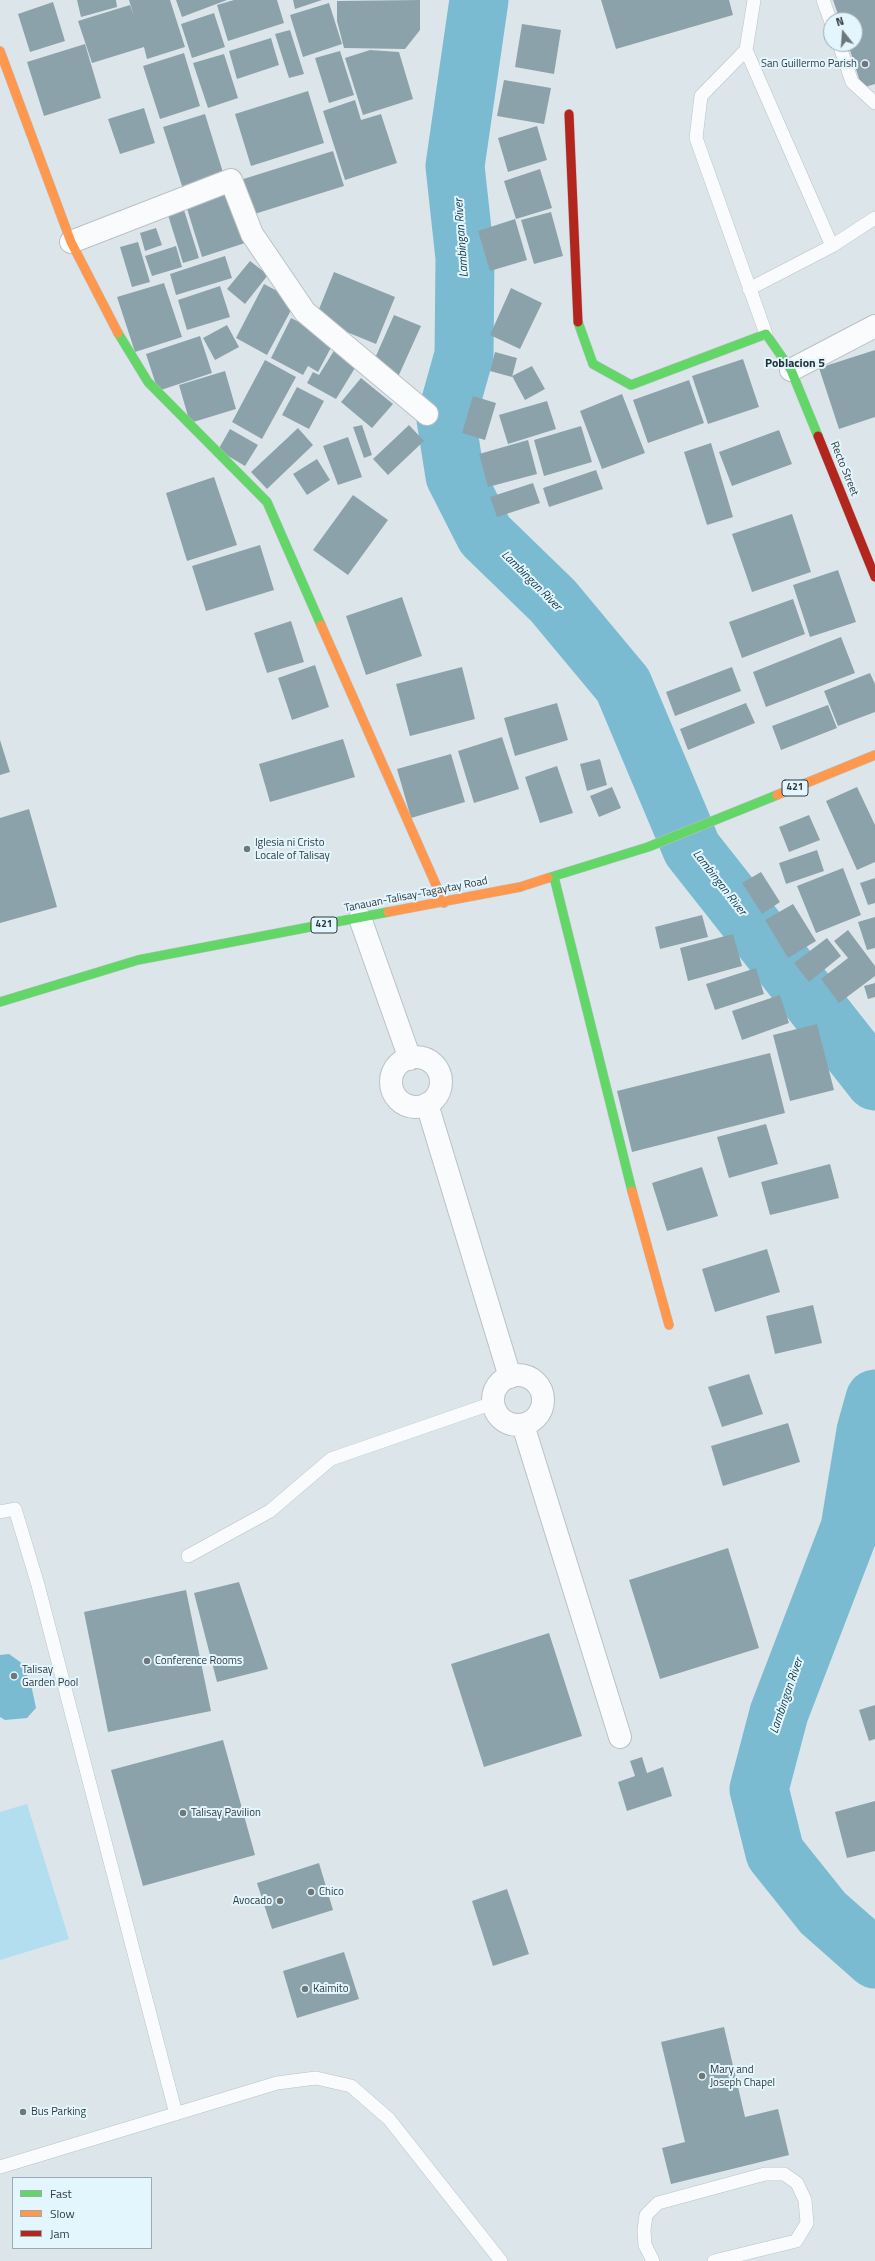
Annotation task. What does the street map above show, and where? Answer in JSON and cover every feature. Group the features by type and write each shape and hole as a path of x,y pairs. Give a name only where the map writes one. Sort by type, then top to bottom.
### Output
{"street":[{"path":"0,51 71,242 114,326 148,382 267,502 444,903"},
{"path":"569,114 577,319 593,364 631,385 766,334"},
{"path":"71,242 231,180 252,234 305,312 427,414"},
{"path":"791,370 875,326"},
{"name":"Recto Street","path":"766,334 791,370 875,577"},
{"name":"Tanauan-Talisay-Tagaytay Road","path":"0,1002 138,960 444,903 520,887 648,847 875,755"},
{"path":"554,877 624,1160 669,1325"},
{"path":"360,918 410,1058"},
{"path":"410,1058 426,1059 438,1070 440,1077 438,1093 434,1100 427,1104 410,1107 396,1098 392,1090 393,1074 402,1061 410,1058"},
{"path":"427,1104 510,1377"},
{"path":"518,1376 529,1379 538,1386 542,1393 542,1409 531,1422 523,1425 507,1423 495,1411 493,1403 494,1394 497,1387 510,1377 518,1376"},
{"path":"523,1425 620,1737"}],"lane":[{"path":"754,0 746,50 832,246"},
{"path":"823,0 827,12"},
{"path":"746,50 701,96 696,138 766,334"},
{"path":"842,52 852,82 875,103"},
{"path":"749,289 832,246 875,218"},
{"path":"188,1556 270,1511 331,1459 493,1403"},
{"path":"0,1512 14,1509 38,1585 176,2114"},
{"path":"0,2167 277,2083 316,2078 351,2086 389,2119 501,2261"},
{"path":"653,2261 645,2246 644,2230 646,2215 658,2203 765,2174 784,2174 798,2183 805,2200 807,2223 796,2241 744,2257 714,2261"}],"shaded area":[{"name":"Talisay Garden Pool","path":"9,1654 23,1664 32,1689 36,1708 27,1718 5,1720 0,1717 0,1655"},
{"path":"27,1804 69,1939 0,1960 0,1812"}],"building":[{"path":"77,0 116,0 117,7 81,17"},
{"path":"129,0 170,0 185,47 147,59 144,47 92,63 78,21 130,5 134,16"},
{"path":"176,0 227,0 182,17"},
{"path":"234,0 277,0 284,23 228,41 217,5"},
{"path":"293,0 322,0 295,9"},
{"path":"420,0 420,30 405,49 344,48 337,21 337,1"},
{"path":"601,0 729,0 733,15 616,49"},
{"name":"San Guillermo Parish","path":"833,0 875,0 875,84 862,88 851,52 863,52 863,12 837,12"},
{"path":"53,2 65,41 30,52 18,14"},
{"path":"329,3 342,44 303,57 290,15"},
{"path":"214,13 225,47 192,58 181,24"},
{"path":"522,24 561,30 554,74 515,67"},
{"path":"290,30 304,74 289,78 275,34"},
{"path":"271,38 279,65 237,79 229,51"},
{"path":"85,44 101,98 44,116 27,62"},
{"path":"370,50 399,52 413,99 363,115 345,58"},
{"path":"340,51 354,95 329,103 315,58"},
{"path":"184,53 200,106 160,119 143,66"},
{"path":"224,54 238,98 208,108 193,63"},
{"path":"504,80 551,88 544,124 497,116"},
{"path":"308,91 324,143 251,166 235,114"},
{"path":"355,100 361,120 381,114 397,163 345,180 323,111"},
{"path":"144,108 155,143 120,154 108,119"},
{"path":"205,114 225,179 184,192 163,127"},
{"path":"537,126 547,160 508,172 498,138"},
{"path":"333,151 344,186 248,216 237,181"},
{"path":"540,169 552,208 516,219 504,181"},
{"path":"227,185 245,243 202,257 184,199"},
{"path":"184,210 199,258 183,263 168,215"},
{"path":"551,212 563,256 534,264 521,220"},
{"path":"515,219 527,260 490,271 478,231"},
{"path":"156,228 162,245 145,251 140,233"},
{"path":"138,242 150,282 132,287 120,247"},
{"path":"176,246 182,267 152,276 145,256"},
{"path":"225,256 232,278 176,295 170,274"},
{"path":"250,261 268,275 245,304 227,289"},
{"path":"334,272 395,297 376,344 315,319"},
{"path":"164,283 182,337 135,352 117,297"},
{"path":"264,284 296,301 267,355 236,338"},
{"path":"220,286 230,317 187,330 178,300"},
{"path":"511,288 542,303 520,349 490,335"},
{"path":"394,315 421,326 398,377 372,365"},
{"path":"291,318 335,340 318,372 308,366 303,375 271,358"},
{"path":"227,325 239,347 215,360 203,338"},
{"path":"200,336 212,373 158,391 146,354"},
{"path":"335,349 358,363 336,399 307,383 313,372 319,375"},
{"path":"875,350 875,417 839,429 819,368"},
{"path":"495,352 517,358 512,377 490,371"},
{"path":"743,359 759,407 708,424 692,376"},
{"path":"265,360 296,377 262,439 232,422"},
{"path":"532,366 545,389 525,400 512,376"},
{"path":"225,371 236,409 190,423 179,385"},
{"path":"361,378 393,404 372,428 341,402"},
{"path":"689,380 704,423 648,443 633,400"},
{"path":"297,387 324,401 309,429 282,415"},
{"path":"622,394 645,453 602,469 580,411"},
{"path":"473,396 496,403 485,440 462,433"},
{"path":"547,401 556,429 508,444 499,415"},
{"path":"362,425 372,455 364,458 353,427"},
{"path":"409,425 424,441 388,475 373,459"},
{"path":"581,426 592,462 544,476 534,440"},
{"path":"298,428 313,445 267,489 251,472"},
{"path":"230,429 258,445 245,466 218,450"},
{"path":"779,430 792,464 732,486 719,452"},
{"path":"348,437 362,477 338,485 323,446"},
{"path":"528,440 537,474 488,487 479,454"},
{"path":"711,443 733,517 707,525 684,452"},
{"path":"317,459 330,480 307,495 293,474"},
{"path":"596,470 603,489 549,507 543,488"},
{"path":"214,477 237,545 187,561 166,493"},
{"path":"533,483 540,503 497,517 490,497"},
{"path":"353,495 388,520 348,575 313,550"},
{"path":"792,514 811,572 752,592 732,534"},
{"path":"260,545 274,590 206,611 192,566"},
{"path":"838,570 856,622 810,637 793,585"},
{"path":"402,597 422,656 366,675 346,616"},
{"path":"793,599 805,634 742,658 729,622"},
{"path":"291,621 304,662 267,673 254,633"},
{"path":"841,637 855,673 766,707 753,672"},
{"path":"315,665 329,707 292,720 278,678"},
{"path":"462,667 475,719 410,736 396,684"},
{"path":"732,667 741,691 675,716 666,692"},
{"path":"870,673 875,684 875,712 838,726 824,691"},
{"path":"557,703 568,740 515,756 504,718"},
{"path":"746,703 755,723 688,750 680,729"},
{"path":"828,705 837,728 781,750 772,726"},
{"path":"502,737 519,789 474,803 458,751"},
{"path":"343,739 355,777 270,802 259,764"},
{"path":"0,740 10,772 0,775"},
{"path":"451,754 465,802 411,818 397,769"},
{"path":"600,759 607,785 587,791 580,764"},
{"path":"557,766 573,813 540,823 525,777"},
{"path":"612,787 621,808 599,817 590,796"},
{"path":"857,787 875,825 875,862 857,870 826,801"},
{"path":"29,809 57,907 0,923 0,818"},
{"path":"809,815 820,840 789,852 779,827"},
{"path":"817,850 824,871 786,884 779,863"},
{"path":"843,868 861,915 816,933 797,886"},
{"path":"761,872 780,902 762,914 742,883"},
{"path":"875,878 875,903 868,905 860,883"},
{"path":"793,904 816,941 788,958 765,920"},
{"path":"702,915 708,937 660,949 655,927"},
{"path":"875,917 875,948 867,950 858,922"},
{"path":"848,930 875,966 875,976 839,1003 821,979 848,958 834,941"},
{"path":"733,934 742,966 688,981 680,948"},
{"path":"827,938 841,956 809,982 794,963"},
{"path":"756,968 764,994 715,1010 706,984"},
{"path":"875,983 875,997 868,999 864,986"},
{"path":"780,995 789,1023 742,1040 732,1011"},
{"path":"817,1024 834,1090 790,1101 773,1035"},
{"path":"770,1053 785,1113 632,1152 617,1091"},
{"path":"766,1124 778,1164 729,1178 717,1137"},
{"path":"830,1164 839,1198 770,1215 761,1182"},
{"path":"702,1167 718,1216 667,1231 652,1183"},
{"path":"767,1249 780,1292 715,1312 702,1269"},
{"path":"813,1305 822,1343 775,1354 766,1316"},
{"path":"749,1374 763,1414 722,1427 708,1387"},
{"path":"788,1423 800,1462 723,1486 711,1446"},
{"path":"728,1548 759,1648 660,1679 629,1580"},
{"path":"239,1582 268,1669 217,1682 194,1593"},
{"name":"Conference Rooms","path":"186,1590 211,1711 108,1732 84,1612"},
{"path":"549,1633 582,1736 484,1767 451,1664"},
{"path":"875,1705 875,1739 869,1741 859,1710"},
{"name":"Talisay Pavilion","path":"223,1740 255,1855 143,1886 111,1770"},
{"path":"642,1757 647,1773 663,1767 672,1796 627,1811 618,1782 635,1776 630,1761"},
{"path":"875,1801 875,1851 847,1858 835,1812"},
{"path":"319,1863 333,1910 272,1929 257,1883"},
{"path":"507,1889 529,1954 493,1966 472,1901"},
{"path":"344,1952 359,1999 297,2018 283,1971"},
{"name":"Mary and Joseph Chapel","path":"724,2027 745,2117 778,2109 789,2155 671,2184 662,2148 685,2142 661,2042"}],"waterway":[{"name":"Lambingan River","path":"479,0 455,166 465,258 464,355 446,419 455,476 485,535 553,601 623,685 692,849 875,1081"},
{"name":"Lambingan River","path":"875,1399 866,1431 850,1528 779,1713 759,1789 775,1853 823,1913 875,1959"}],"traffic: fast":[{"path":"578,322 593,364 631,385 766,334 791,370 818,436"},
{"path":"118,333 148,382 267,502 321,625"},
{"path":"548,878 648,847 777,795"},
{"path":"554,877 632,1191"},
{"path":"0,1002 138,960 388,912"}],"traffic: slow":[{"path":"0,51 71,242 118,333"},
{"path":"321,625 444,903"},
{"path":"777,795 875,755"},
{"path":"388,912 520,887 548,878"},
{"path":"632,1191 669,1325"}],"traffic: jam":[{"path":"569,114 578,322"},
{"path":"818,436 875,577"}],"place":[{"name":"San Guillermo Parish","path":"865,64"},
{"name":"Iglesia ni Cristo Locale of Talisay","path":"247,849"},
{"name":"Conference Rooms","path":"147,1661"},
{"name":"Talisay Garden Pool","path":"14,1676"},
{"name":"Talisay Pavilion","path":"183,1813"},
{"name":"Chico","path":"311,1892"},
{"name":"Avocado","path":"280,1901"},
{"name":"Kaimito","path":"305,1989"},
{"name":"Mary and Joseph Chapel","path":"702,2076"},
{"name":"Bus Parking","path":"23,2112"}],"district":[{"name":"Poblacion 5","path":"795,364"}]}
